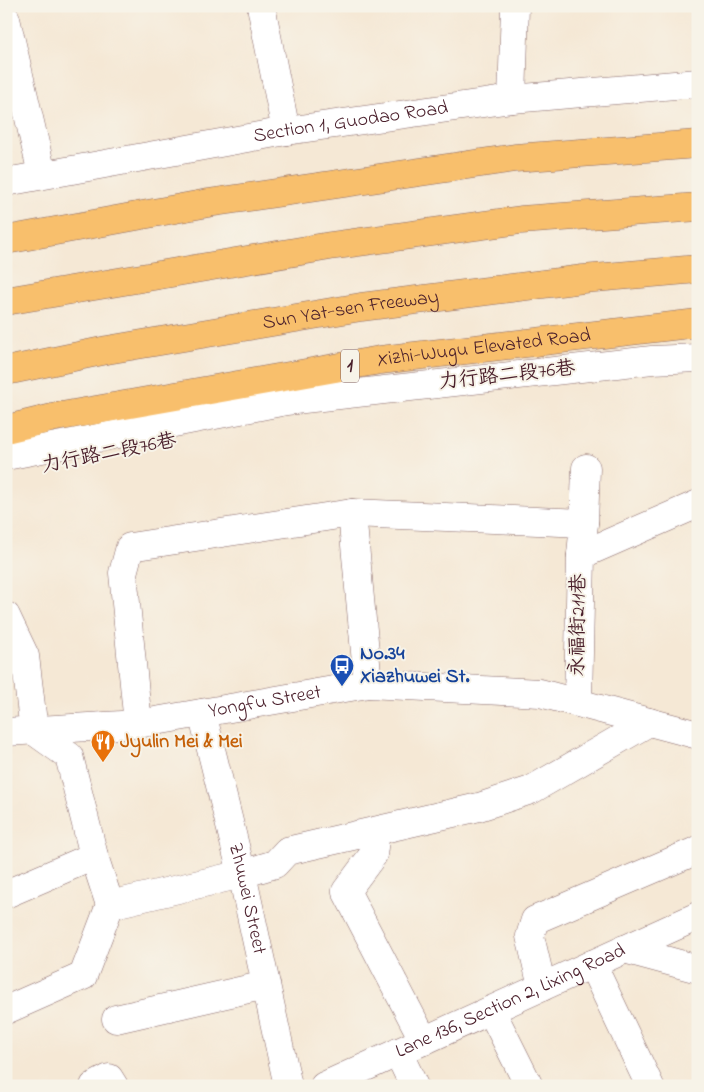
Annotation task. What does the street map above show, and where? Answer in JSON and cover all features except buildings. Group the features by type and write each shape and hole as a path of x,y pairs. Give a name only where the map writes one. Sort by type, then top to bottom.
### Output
{"highway":[{"path":"6,240 208,202 515,158 698,144"},
{"path":"6,301 349,243 521,220 698,207"},
{"name":"Sun Yat-sen Freeway","path":"6,371 106,350 361,306 583,279 698,269"},
{"name":"Xizhi-Wugu Elevated Road","path":"6,429 56,417 380,360 698,323"}],"street":[{"path":"260,6 286,131"},
{"path":"512,99 515,6"},
{"path":"6,19 42,174"},
{"name":"Section 1, Guodao Road","path":"6,182 286,131 512,99 698,83"},
{"name":"力行路二段76巷","path":"6,456 286,401 652,360 698,358"},
{"name":"力行路二段76巷","path":"6,473 310,415 317,406 316,397"},
{"path":"581,555 586,468"},
{"name":"永福街211巷","path":"578,702 581,555 698,504"},
{"path":"138,724 123,573 130,547 352,513 584,523"},
{"path":"352,513 368,684"},
{"path":"6,616 25,656 34,731 69,756 94,856 110,905 83,976 6,1010"},
{"name":"Yongfu Street","path":"6,732 138,724 368,684 540,693 698,735"},
{"name":"Zhuwei Street","path":"202,713 242,874 288,1086"},
{"path":"110,905 242,874 275,864 287,851 479,807 531,790 649,722"},
{"path":"376,831 373,855 346,891 424,1040"},
{"path":"542,986 530,936 535,920 698,850"},
{"path":"6,894 94,856"},
{"name":"Lane 136, Section 2, Lixing Road","path":"324,1086 698,916"},
{"path":"624,949 698,969"},
{"path":"592,964 650,1086"},
{"path":"116,1020 266,985"},
{"path":"491,1010 529,1086"},
{"path":"398,1052 414,1086"},
{"path":"94,1086 109,1078 114,1086"}],"place":[{"name":"No.34 Xiazhuwei St.","path":"342,687"},
{"name":"Jyulin Mei & Mei","path":"103,763"}]}
